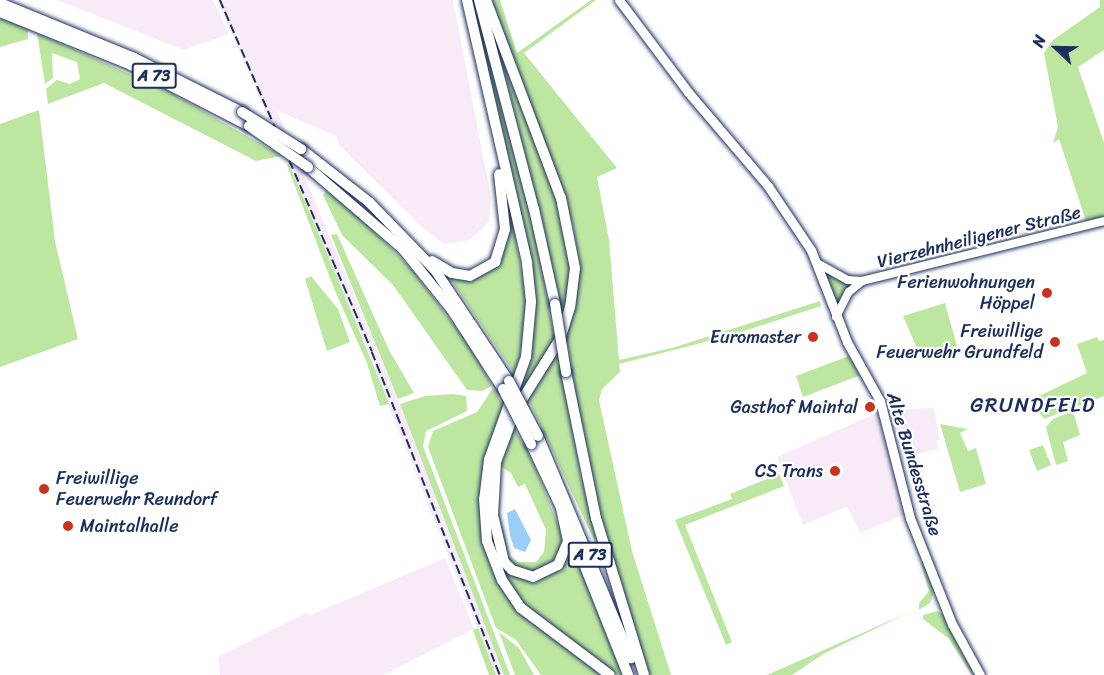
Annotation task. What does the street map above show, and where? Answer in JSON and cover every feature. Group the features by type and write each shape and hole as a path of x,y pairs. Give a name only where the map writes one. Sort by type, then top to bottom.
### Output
{"highway":[{"path":"467,0 493,126 527,263 532,318 523,371 489,460 484,499 487,541 498,572 521,608 610,675"},
{"path":"479,0 534,209 555,304 566,372 596,518 644,675"},
{"path":"486,0 561,198 574,268 570,307 560,339 515,411 496,462 493,515 504,562 522,575 533,577 558,565 568,541 561,509"},
{"name":"A 73","path":"0,12 8,8 172,85 249,126 308,167 379,224 403,249 452,310 506,385"},
{"name":"A 73","path":"54,28 135,58 242,112 301,149 369,202 417,250 459,302 506,385 534,440 638,675"},
{"path":"417,250 460,275 479,273 495,262 505,229 493,126"},
{"name":"A 73","path":"534,440 628,675"}],"main road":[{"name":"Alte Bundesstraße","path":"619,0 688,92 768,186 811,250 836,317 880,401 900,485 926,558 952,624 980,675"}],"street":[{"name":"Vierzehnheiligener Straße","path":"862,281 1104,221"},
{"path":"817,263 848,280 862,281"},
{"path":"836,317 849,292 862,281"}],"shaded area":[{"path":"57,0 213,0 229,34 184,50"},
{"path":"217,0 453,0 491,197 489,222 470,240 444,244 424,229 339,145 336,136 277,111 398,399 504,675 496,675 337,277"},
{"path":"934,408 940,440 936,441 938,449 902,457 894,415 907,409"},
{"path":"879,412 913,511 860,533 847,507 803,525 777,457"},
{"path":"445,558 474,629 383,675 220,675 218,657 308,612 310,615"}],"green space":[{"path":"471,0 475,0 536,238 555,342 524,391 520,386 531,353 536,305"},
{"path":"493,0 500,0 517,53 591,0 596,0 524,53 617,168 597,177 609,240 619,360 672,348 820,301 821,306 732,335 619,364 620,372 602,389 599,400 632,551 671,675 646,675 593,495 566,335 578,254 572,220 493,11"},
{"path":"1100,0 1104,0 1104,50 1078,67 1104,143 1104,218 1086,221 1059,139 1053,143 1058,127 1044,53 1053,40 1100,7"},
{"path":"0,18 28,29 28,39 0,47"},
{"path":"37,33 168,91 282,156 256,161 104,83 48,104 46,89 57,80 70,84 80,79 77,62 52,53 53,78 45,84"},
{"path":"497,42 561,206 572,257 563,325 547,242"},
{"path":"39,110 55,241 78,339 0,367 0,124"},
{"path":"289,164 389,404 380,406 367,363 335,291 287,165"},
{"path":"326,191 359,216 413,271 470,346 492,386 482,391 467,390 393,285 342,235 323,195"},
{"path":"511,213 528,308 516,376 448,275 477,277 491,271 503,256"},
{"path":"337,234 389,350 414,393 398,399 331,235"},
{"path":"829,275 853,284 837,306 827,278"},
{"path":"311,276 338,309 350,342 327,351 305,279"},
{"path":"945,303 957,346 920,355 903,316"},
{"path":"1097,337 1099,341 1104,340 1104,396 1044,419 1034,404 1035,398 1087,373 1077,344"},
{"path":"557,349 581,476 600,553 527,396"},
{"path":"849,356 861,375 803,397 796,376"},
{"path":"493,388 503,406 484,463 487,552 493,572 513,604 532,623 605,675 541,675 516,640 496,628 428,447 433,431 477,412"},
{"path":"452,394 466,396 467,411 426,431 423,446 510,675 504,675 400,404 425,396"},
{"path":"1073,411 1080,435 1063,442 1068,461 1056,465 1046,427 1053,419"},
{"path":"512,424 532,460 565,541 560,559 529,573 508,562 496,522 500,478 499,513 510,556 518,562 536,562 544,552 546,530 525,484 518,487 511,473 500,466"},
{"path":"940,424 968,429 960,433 968,451 976,448 986,484 960,492"},
{"path":"1043,445 1051,465 1037,471 1029,450"},
{"path":"779,474 784,486 685,525 732,642 726,645 675,520 732,499 730,494"},
{"path":"571,542 623,675 617,675 531,614 500,568 541,578 562,566"},
{"path":"924,561 934,593 930,603 919,610 919,603 929,591 921,563"},
{"path":"912,611 825,653 792,675 767,675"},
{"path":"937,611 944,615 976,675 972,675 949,639 923,619 923,615"},
{"path":"478,628 496,675 489,675 473,630"},
{"path":"499,632 519,648 534,675 515,675"}],"water":[{"path":"515,509 531,540 525,552 514,548 510,535 507,513"}],"railway":[{"path":"220,0 372,352 500,675"}],"place":[{"name":"Ferienwohnungen Höppel","path":"1047,293"},
{"name":"Euromaster","path":"813,337"},
{"name":"Freiwillige Feuerwehr Grundfeld","path":"1055,342"},
{"name":"Gasthof Maintal","path":"870,407"},
{"name":"CS Trans","path":"835,471"},
{"name":"Freiwillige Feuerwehr Reundorf","path":"44,489"},
{"name":"Maintalhalle","path":"68,526"}],"district":[{"name":"GRUNDFELD","path":"1033,405"}]}
